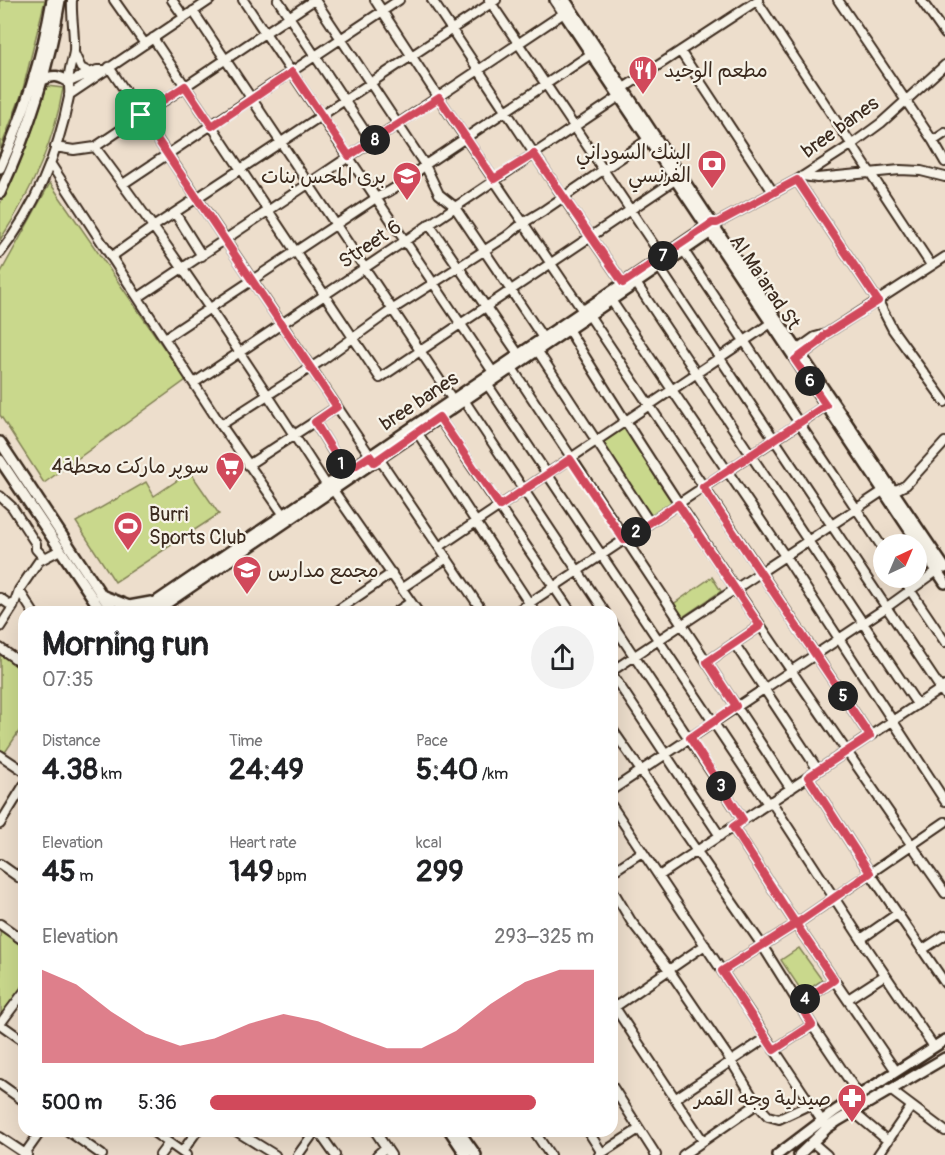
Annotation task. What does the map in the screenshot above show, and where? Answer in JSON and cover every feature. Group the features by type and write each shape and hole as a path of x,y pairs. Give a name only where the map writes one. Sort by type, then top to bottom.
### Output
{"main road":[{"path":"0,168 11,144 35,74 52,0"},
{"path":"0,193 20,148 43,80 60,0"},
{"name":"Al Ma'arad St","path":"555,0 591,54 621,92"},
{"name":"Al Ma'arad St","path":"565,0 621,92 942,574"},
{"path":"43,80 50,76 57,76 69,82"},
{"name":"Al Ma'arad St","path":"651,137 675,180 712,227"},
{"name":"bree banes","path":"163,606 493,372 543,338 612,300 684,251 712,227"},
{"name":"bree banes","path":"149,606 284,515 330,488 346,472 417,432 568,329 623,283 712,227"},
{"path":"0,442 109,606"},
{"path":"2,466 98,606"},
{"path":"101,595 129,606 156,601"},
{"path":"777,1155 824,1124 859,1095 945,1040"},
{"path":"799,1155 812,1142 824,1124 852,1111 945,1058"},
{"path":"453,1137 463,1154"},
{"path":"463,1137 476,1155"}],"street":[{"path":"0,253 27,214 55,147 69,95 74,51 72,0"},
{"path":"114,0 145,44"},
{"path":"172,0 184,17"},
{"path":"69,95 210,0"},
{"path":"243,0 493,372"},
{"path":"278,0 372,142"},
{"path":"55,147 74,150 95,147 315,0 399,124 425,165 439,194 454,206 543,338"},
{"path":"375,0 870,736"},
{"path":"123,184 399,0"},
{"path":"432,0 623,283"},
{"path":"838,0 945,162"},
{"path":"921,0 945,34"},
{"path":"111,257 492,1 662,257"},
{"path":"758,1 931,265"},
{"name":"Street 6","path":"194,383 574,127 680,51 758,1"},
{"path":"193,11 453,400"},
{"path":"139,297 564,13"},
{"path":"153,38 380,378 675,180"},
{"path":"74,51 81,68 91,73"},
{"path":"680,51 773,192"},
{"path":"165,338 376,198 407,180 425,165 591,54"},
{"name":"bree banes","path":"712,227 800,178 851,145 881,123 945,65"},
{"path":"69,82 107,69"},
{"path":"107,69 141,115 337,407 375,457 479,606"},
{"path":"933,141 945,133"},
{"path":"221,425 311,368 393,309 507,236 651,137"},
{"path":"95,147 153,227 330,488 414,606"},
{"path":"50,163 221,425 284,515"},
{"path":"800,178 912,170 945,177"},
{"path":"800,178 878,301 900,341 943,396"},
{"path":"175,213 202,256"},
{"path":"429,224 484,308 519,355"},
{"path":"684,251 873,534"},
{"path":"796,355 818,343 826,334 945,258"},
{"path":"911,280 928,272 945,258"},
{"path":"659,267 944,690 917,704 659,876"},
{"path":"636,283 917,704"},
{"path":"612,300 785,556 945,801"},
{"path":"439,547 774,321"},
{"path":"568,329 678,504 846,752 945,893"},
{"path":"537,350 650,523"},
{"path":"512,368 570,459 791,789"},
{"path":"487,384 657,641 770,802 934,1047"},
{"path":"464,400 601,606"},
{"path":"525,606 829,403"},
{"path":"248,465 337,407"},
{"path":"439,417 567,606"},
{"path":"315,422 346,472"},
{"path":"417,432 531,606"},
{"path":"618,668 856,509 888,490 906,485 945,442"},
{"path":"0,496 12,507 36,544 36,549 44,558"},
{"path":"0,627 13,607 19,590 44,558 60,550"},
{"path":"402,588 447,558"},
{"path":"344,606 392,573"},
{"path":"618,786 910,590 942,574"},
{"path":"19,590 29,606"},
{"path":"910,590 945,642"},
{"path":"0,598 13,607"},
{"path":"405,606 411,602"},
{"path":"707,662 760,626"},
{"path":"618,632 743,820"},
{"path":"734,643 818,770"},
{"path":"0,648 18,661"},
{"path":"618,681 720,836"},
{"path":"618,738 762,945 859,1095"},
{"path":"0,755 18,767"},
{"path":"808,777 945,983"},
{"path":"0,824 3,814 18,793"},
{"path":"618,815 824,1124"},
{"path":"722,971 796,924 945,822"},
{"path":"733,827 896,1071"},
{"path":"618,868 642,852"},
{"path":"0,864 18,877"},
{"path":"618,899 731,1061 757,1104 768,1116 779,1119 811,1104"},
{"path":"861,939 897,914"},
{"path":"0,924 18,936"},
{"path":"922,950 945,935"},
{"path":"618,1002 705,945"},
{"path":"848,999 885,975"},
{"path":"799,1004 834,980"},
{"path":"18,1000 0,1024 18,1037"},
{"path":"618,1012 703,1141"},
{"path":"774,1050 812,1025"},
{"path":"676,1098 766,1038"},
{"path":"0,1084 18,1097"},
{"path":"889,1089 945,1131"},
{"path":"618,1096 656,1155"},
{"path":"688,1154 757,1104"},
{"path":"878,1155 911,1107"},
{"path":"852,1111 888,1141"},
{"path":"591,1137 600,1154 639,1129"},
{"path":"0,1137 25,1155 38,1137"},
{"path":"76,1137 102,1155"},
{"path":"160,1137 184,1154 194,1137"},
{"path":"246,1137 275,1155"},
{"path":"298,1155 312,1137"},
{"path":"322,1137 336,1155"},
{"path":"379,1137 391,1155"},
{"path":"538,1137 550,1155"},
{"path":"812,1142 827,1155"},
{"path":"160,1155 169,1143"},
{"path":"376,1155 386,1147"}],"green space":[{"path":"0,0 45,0 22,93 0,150"},
{"path":"47,86 63,88 54,128 31,186 0,240 0,204 30,137"},
{"path":"50,183 186,380 44,483 0,415 0,274"},
{"path":"624,426 673,501 649,517 599,442"},
{"name":"Burri Sports Club","path":"190,472 219,514 115,582 76,522 146,482 154,496"},
{"path":"712,577 721,591 681,618 672,605"},
{"path":"0,652 18,666 18,733 4,754 0,751"},
{"path":"0,930 18,943 18,994 1,1018"},
{"path":"799,948 822,980 803,993 781,960"}],"place":[{"name":"مطعم الوحيد","path":"643,96"},
{"name":"البنك السوداني الفرنسي","path":"712,190"},
{"name":"برى المحس بنات","path":"407,202"},
{"name":"سوپر مارکت محطة4","path":"230,492"},
{"name":"Burri Sports Club","path":"128,552"},
{"name":"مجمع مدارس","path":"247,596"},
{"name":"صيدلية وجه القمر","path":"852,1124"}],"route":[{"path":"141,115 185,86 212,126 292,72 349,156 439,98 494,179 534,154 623,283 712,223 717,223 797,180 878,301 826,334 795,360 826,405 703,487 870,736 808,777 870,873 796,924 834,980 799,1004 812,1025 774,1050 722,971 796,924 733,827 743,820 690,738 736,706 707,662 760,626 678,504 624,540 570,459 500,506 439,417 374,462 370,456 346,472 315,422 337,407 141,115"}]}
